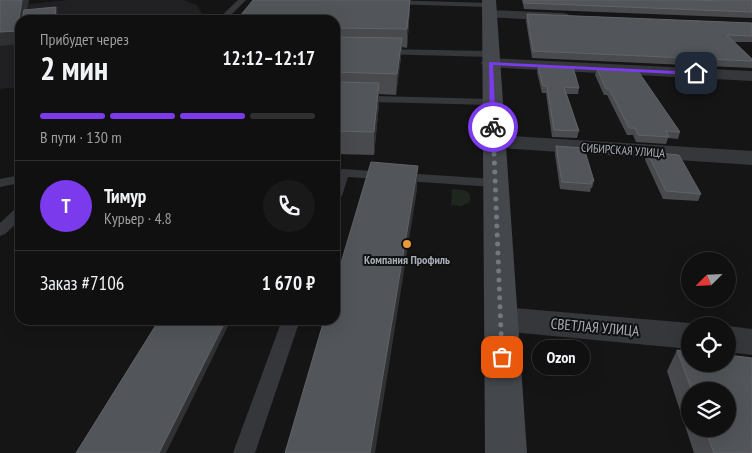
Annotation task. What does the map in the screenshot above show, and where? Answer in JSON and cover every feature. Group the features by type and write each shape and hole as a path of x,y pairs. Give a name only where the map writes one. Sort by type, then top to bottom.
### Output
{"main road":[{"path":"489,6 494,183 506,453"}],"street":[{"path":"489,6 577,17"},
{"path":"490,58 752,76"},
{"name":"СИБИРСКАЯ УЛИЦА","path":"494,142 752,158"},
{"name":"СВЕТЛАЯ УЛИЦА","path":"501,319 681,335"},
{"path":"736,341 752,342"}],"lane":[{"path":"226,15 242,0"},
{"path":"380,2 410,1 489,6"},
{"path":"374,52 490,58"},
{"path":"340,98 492,102"},
{"path":"340,172 494,183"},
{"path":"0,183 15,180"},
{"path":"0,231 15,217"},
{"path":"244,453 289,325"}],"shaded area":[{"path":"69,0 183,0 197,5 202,14 15,15 15,88 0,89 0,7"},
{"path":"452,189 464,190 470,194 470,202 461,206 451,205"}],"building":[{"path":"0,0 22,0 20,15 15,15 15,31 0,32"},
{"path":"253,0 410,0 407,29 340,28 340,15 241,15"},
{"path":"524,0 752,0 752,12 524,3"},
{"path":"56,7 55,15 23,15 24,10"},
{"path":"527,14 752,23 752,36 727,35 752,61 533,51"},
{"path":"340,37 402,38 397,74 340,72"},
{"path":"538,66 573,67 579,88 564,87 579,131 554,130 547,86 543,86"},
{"path":"597,69 638,71 680,132 666,131 669,137 638,135 635,128 629,128 609,89 606,89"},
{"path":"340,82 379,83 374,132 340,131"},
{"path":"556,146 584,148 594,181 591,181 592,184 562,182"},
{"path":"647,152 679,155 701,194 666,191"},
{"path":"371,162 418,166 370,453 285,453 323,325 340,325 340,266"},
{"path":"156,325 223,325 159,453 76,453"},
{"path":"677,350 681,351 681,361"},
{"path":"736,356 752,358 752,453 714,453 708,437 736,437 736,382 689,382 685,372 736,372"}],"way so far":[{"path":"493,127 502,357"}],"place":[{"name":"Компания Профиль","path":"407,244"},
{"name":"Ozon","path":"502,357"}],"route":[{"path":"493,127 490,63 696,73"}]}
